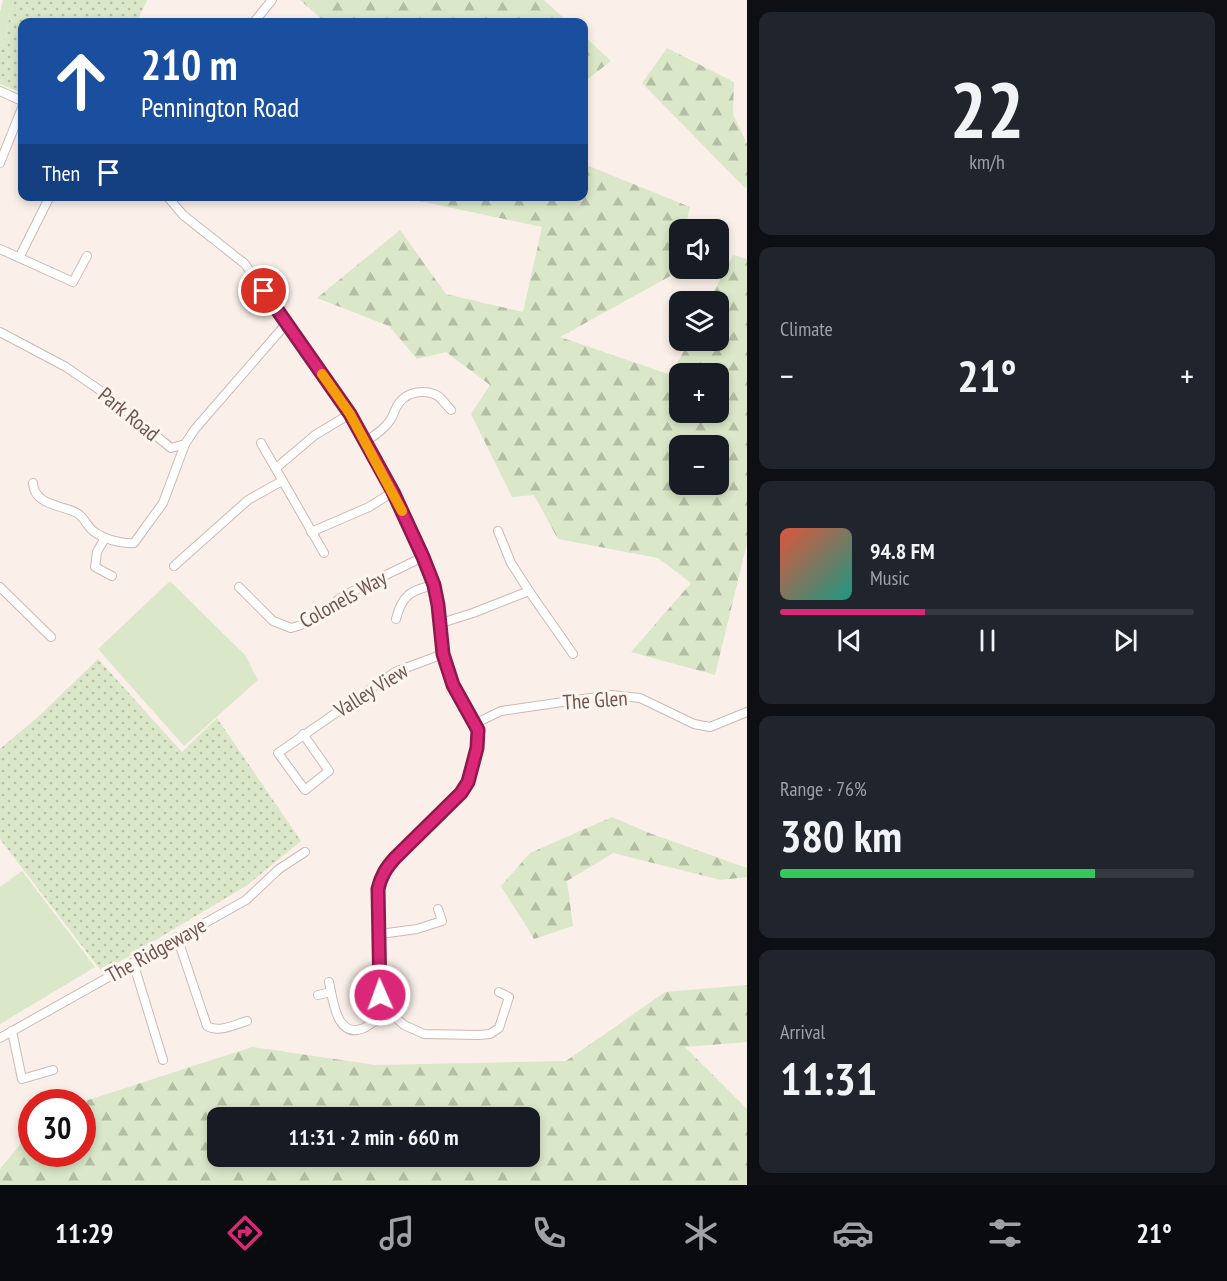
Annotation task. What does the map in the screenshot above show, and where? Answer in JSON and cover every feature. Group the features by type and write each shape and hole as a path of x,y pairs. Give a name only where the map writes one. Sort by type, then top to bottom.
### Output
{"street":[{"path":"257,18 272,0"},
{"path":"0,91 18,99"},
{"path":"0,163 18,118"},
{"path":"20,256 48,201"},
{"path":"172,201 183,215 245,264 350,414 366,441 393,492 434,585 441,623 443,654 453,685 478,730 477,748 470,774 461,793 385,869 378,889 380,995 388,1011 404,1025 424,1034 451,1035 490,1034 499,1028 509,997 499,992"},
{"path":"0,249 20,256 73,282 87,256"},
{"name":"Park Road","path":"0,332 66,367 101,391 171,447 185,444 195,429 286,324"},
{"path":"366,441 391,420 398,404 413,394 422,391 437,396 451,410"},
{"path":"276,468 315,435 350,414"},
{"path":"261,443 324,554"},
{"path":"33,483 33,491 40,499 80,514 93,530 105,538 134,543 163,503 185,444"},
{"path":"174,566 248,500 282,481"},
{"path":"311,532 369,507 393,492"},
{"path":"498,531 511,563 573,654"},
{"path":"105,538 97,552 95,567 112,576"},
{"name":"Colonels Way","path":"239,587 273,621 291,628 301,625 347,594 423,557"},
{"path":"396,619 399,604 417,589 434,585"},
{"path":"0,587 51,637"},
{"path":"441,623 529,591"},
{"name":"Valley View","path":"303,734 330,771 304,790 278,753 303,734 394,672 443,654"},
{"name":"The Glen","path":"474,724 501,711 610,695 640,698 694,724 710,727 747,712"},
{"name":"The Ridgewaye","path":"0,1038 246,900 279,869 305,852"},
{"path":"380,934 417,929 442,921 438,909"},
{"path":"177,937 207,1026 213,1030 247,1021"},
{"path":"133,962 163,1060"},
{"path":"329,982 337,1017 344,1027 350,1030 366,1027 388,1011"},
{"path":"318,995 331,992"},
{"path":"12,1031 22,1079 53,1071"}],"green space":[{"path":"3,0 14,0 0,55 0,12"},
{"path":"14,0 147,0 139,18 18,18 18,91 0,84 0,55"},
{"path":"300,0 544,0 564,18 320,18"},
{"path":"588,40 611,61 588,79"},
{"path":"667,48 734,82 733,114 747,144 747,186 745,188 642,83"},
{"path":"588,166 690,207 687,219 669,219 669,277 560,337 669,374 669,423 729,423 729,363 677,363 684,351 729,351 729,291 714,291 720,279 729,279 729,263 733,255 747,259 747,543 715,675 631,652 691,583 658,558 558,539 534,495 512,497 471,414 490,385 446,352 417,359 389,326 317,298 400,230 446,294 523,312 542,227 420,201 588,201"},
{"path":"170,581 245,655 258,680 184,746 98,649"},
{"path":"98,659 182,752 217,718 301,841 246,886 102,972 0,839 0,749 39,716"},
{"path":"612,817 747,868 747,877 721,880 613,853 567,881 573,926 534,939 501,886 530,853"},
{"path":"22,871 95,967 0,1024 0,887"},
{"path":"747,985 747,1042 685,1047 747,1109 747,1185 0,1185 0,1169 18,1147 18,1167 96,1167 96,1097 252,1047 376,1065 566,1061 665,992"}],"slow traffic":[{"path":"322,374 366,441 402,511"}],"route":[{"path":"264,291 350,414 393,492 434,585 441,623 443,654 453,685 478,730 477,748 468,782 461,793 395,858 385,869 381,878 378,889 380,995"}]}
